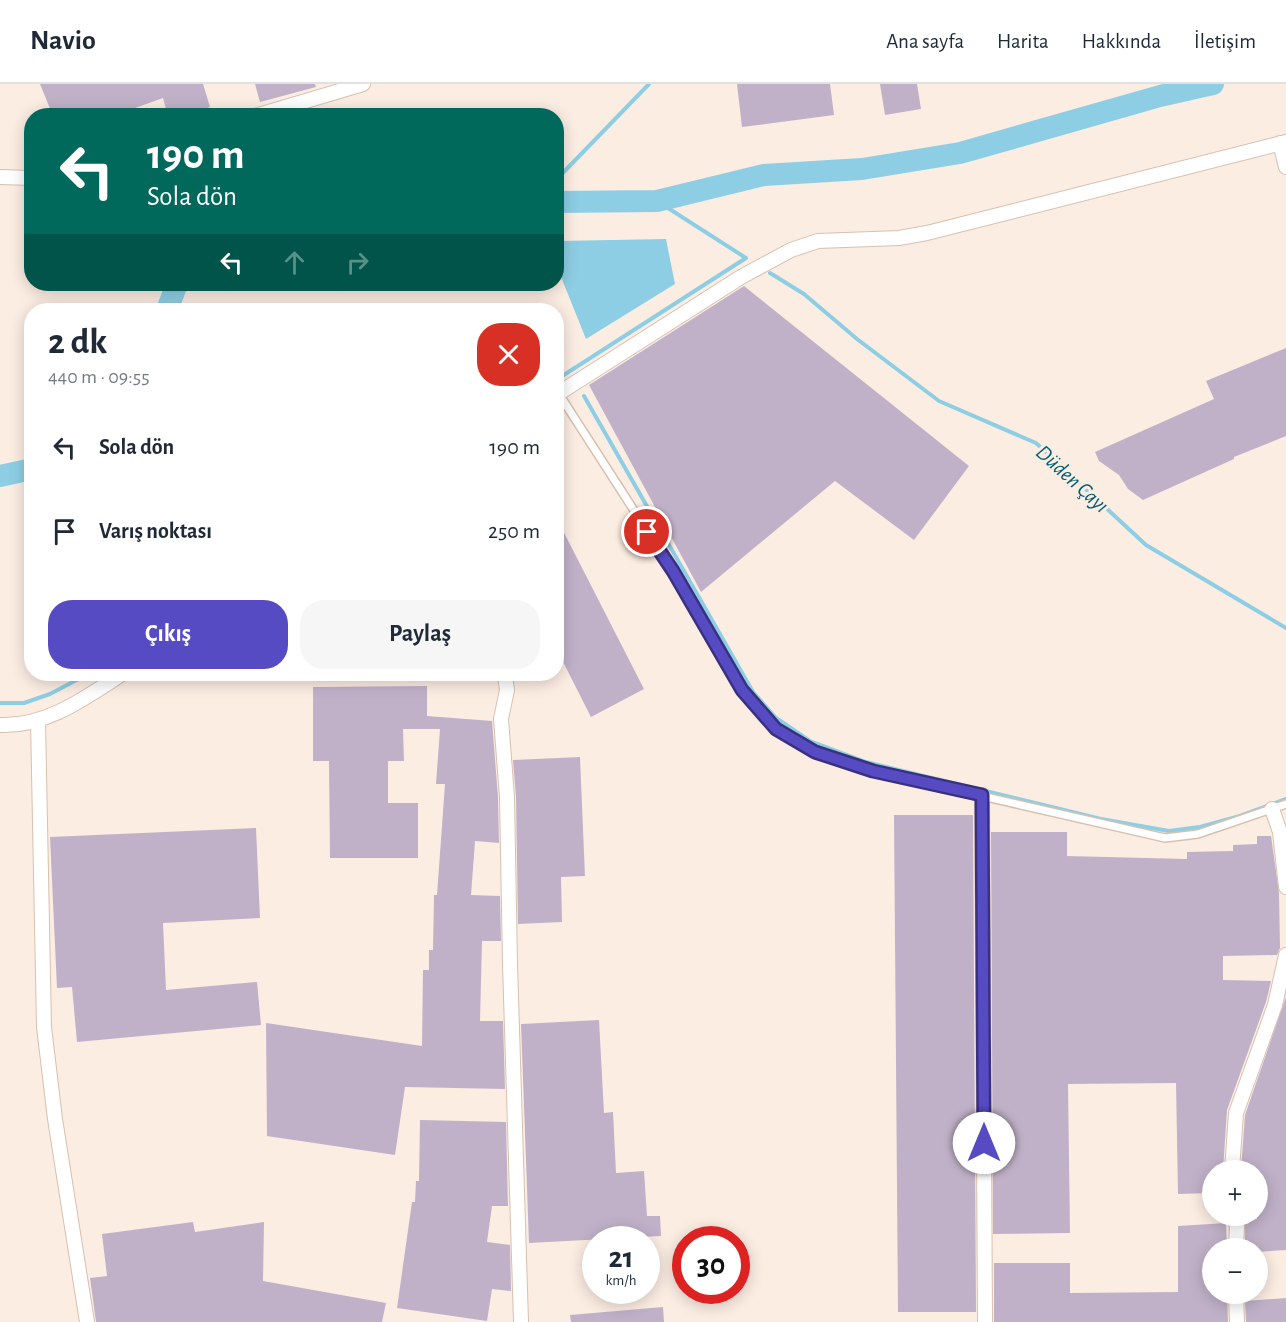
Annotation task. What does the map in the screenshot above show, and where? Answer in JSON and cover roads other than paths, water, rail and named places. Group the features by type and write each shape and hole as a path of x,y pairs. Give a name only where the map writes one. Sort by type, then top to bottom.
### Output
{"street":[{"path":"282,108 363,84"},
{"path":"564,390 741,277 791,250 818,241 899,238 927,233 1283,143 1286,167"},
{"path":"0,177 24,178"},
{"path":"0,725 16,726 74,706 112,681"},
{"path":"506,681 507,690 501,719 507,797 521,1322"},
{"path":"38,720 45,1027 55,1119 87,1322"},
{"path":"982,795 985,1322"},
{"path":"1272,809 1280,832 1286,887"},
{"path":"1233,1160 1236,1113 1275,1005 1286,955"},
{"path":"1236,1304 1237,1322"}],"lane":[{"path":"564,403 673,571 742,690 776,729 815,752 873,771 1165,838 1198,834 1286,804"}],"water":[{"path":"666,239 675,284 586,339 564,284 564,241"}],"waterway":[{"path":"564,172 649,84"},
{"name":"Düden Çayı","path":"564,202 657,201 764,175 862,169 960,153 1160,96 1213,84"},
{"path":"564,375 746,258 657,201"},
{"name":"Düden Çayı","path":"770,273 804,294 857,339 939,401 1036,443 1146,545 1286,628"},
{"name":"Düden Çayı","path":"170,303 174,291"},
{"path":"584,396 753,692 776,718 810,741 866,762 1101,819 1169,831 1200,827 1240,816 1286,799"},
{"name":"Düden Çayı","path":"0,476 24,471"},
{"path":"0,703 24,703 50,694 75,681"}]}
